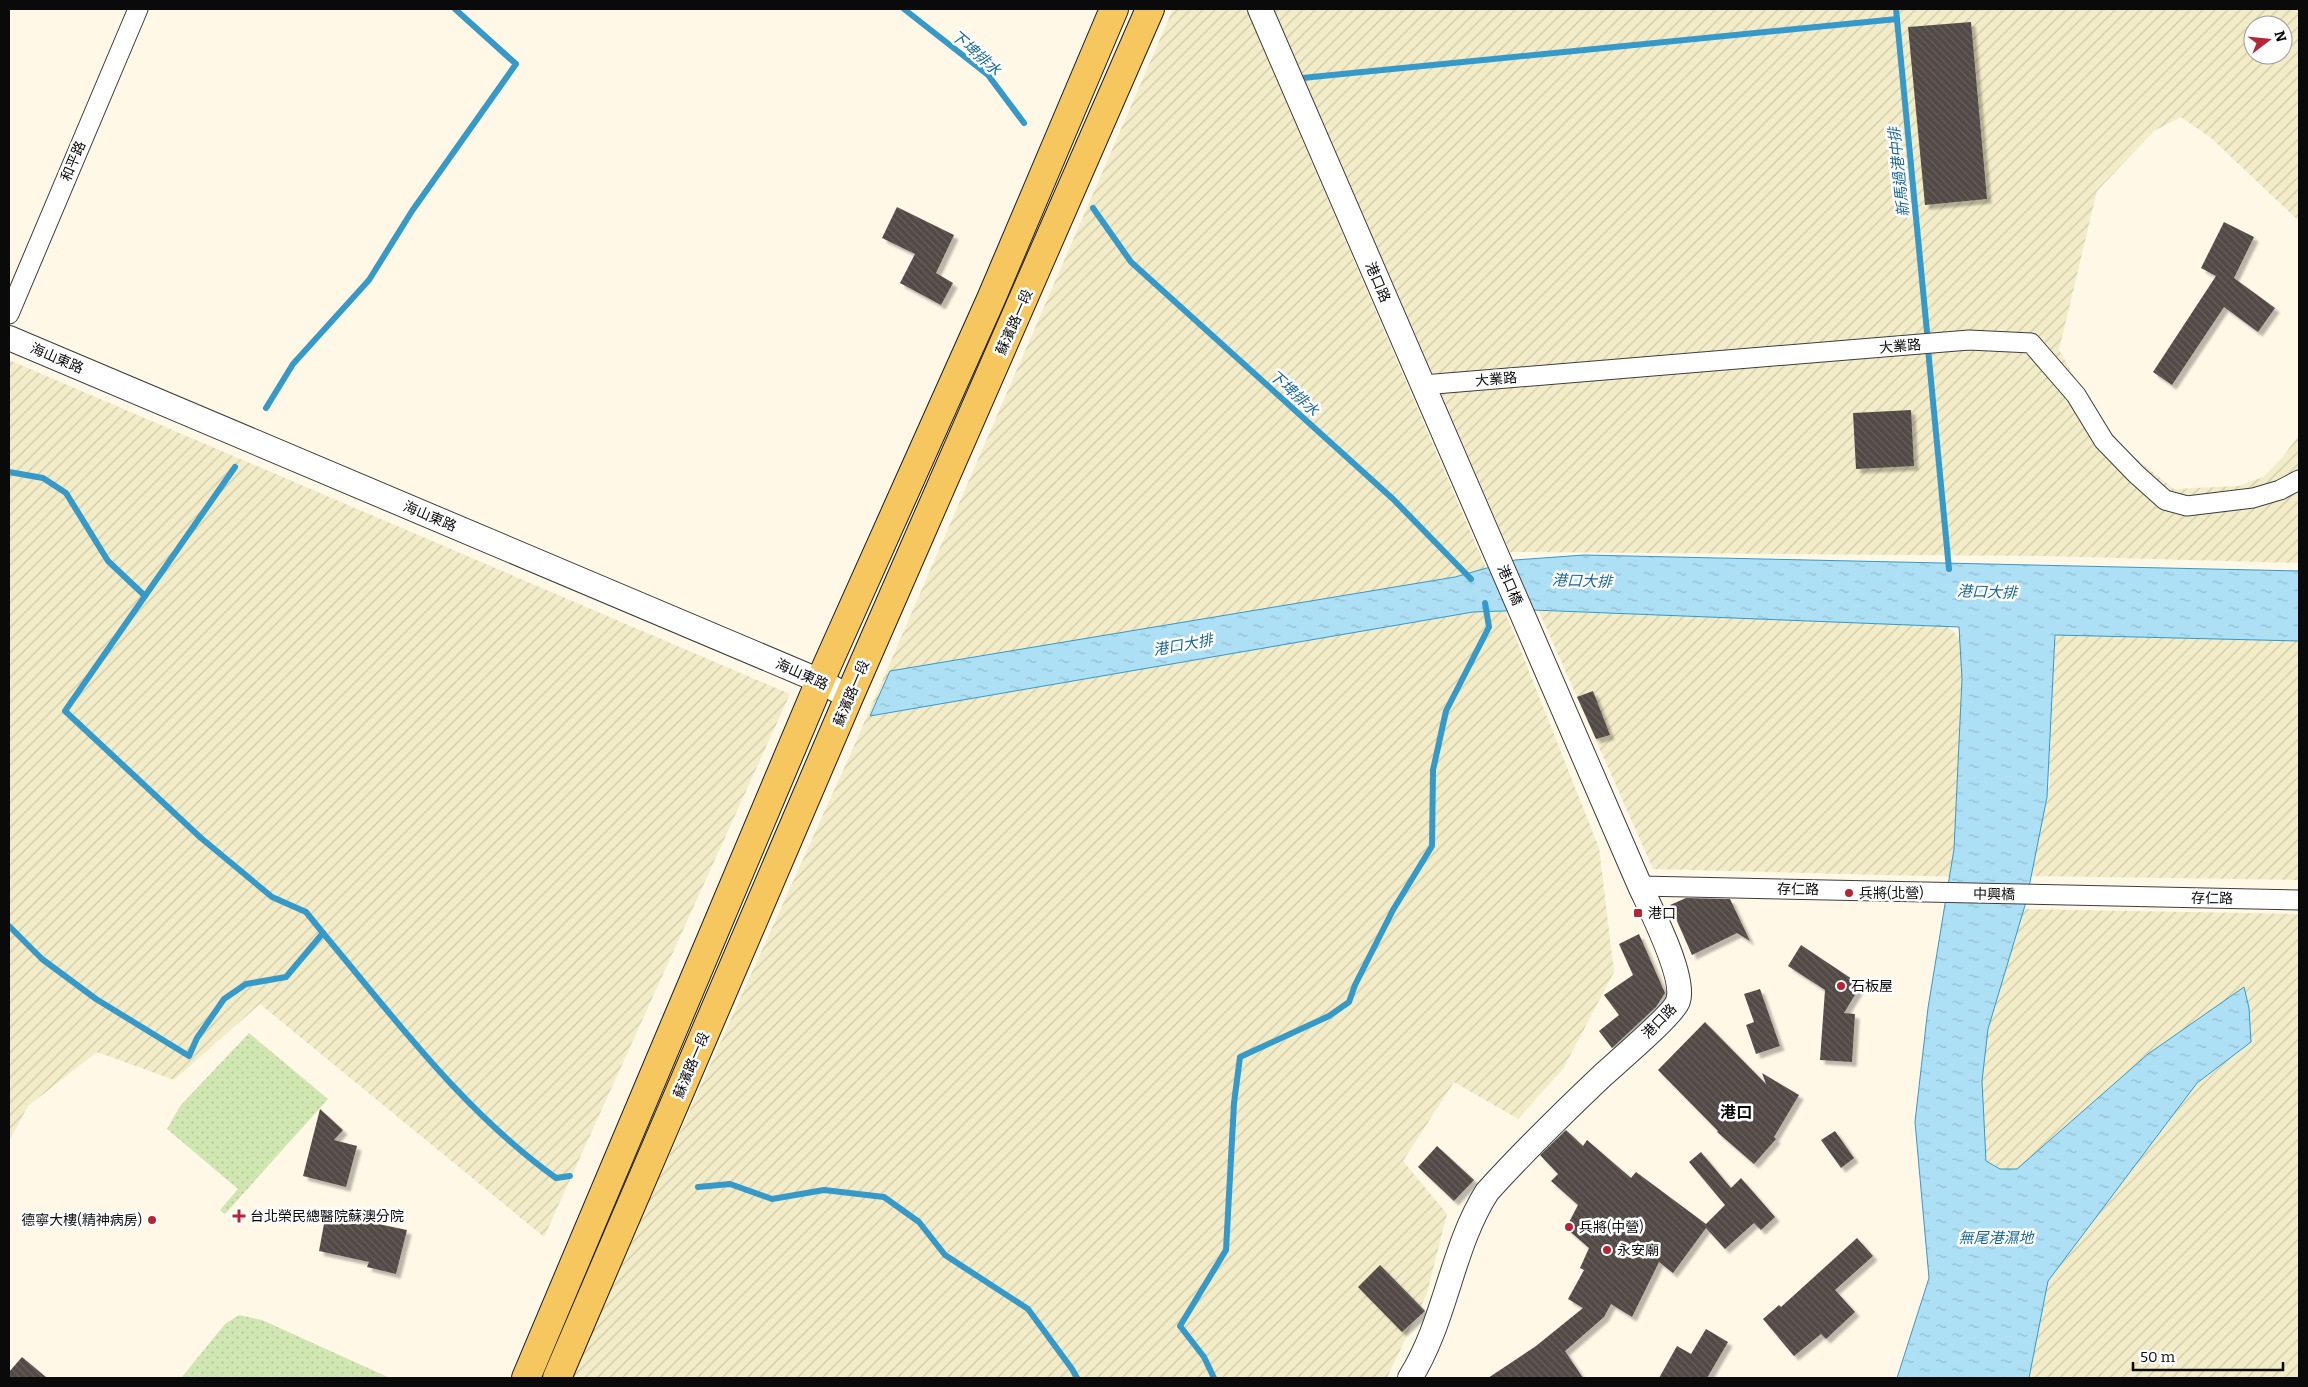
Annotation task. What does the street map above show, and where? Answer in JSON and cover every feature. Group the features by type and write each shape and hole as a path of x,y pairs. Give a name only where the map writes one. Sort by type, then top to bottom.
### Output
{"main road":[{"path":"526,1378 820,681 991,299 1114,9"},
{"name":"蘇濱路一段","path":"557,1378 849,697 1150,9"},
{"path":"991,299 1019,309"}],"street":[{"name":"和平路","path":"9,314 138,9"},
{"name":"港口路","path":"1260,9 1497,556"},
{"name":"海山東路","path":"9,338 820,681 849,697"},
{"name":"大業路","path":"1423,385 1969,340 2031,343 2076,395 2104,441 2136,474 2166,500 2187,506 2253,498 2280,490 2299,480"},
{"name":"港口橋","path":"1497,556 1522,615"},
{"name":"港口路","path":"1410,1378 1432,1338 1469,1227 1476,1209 1488,1192 1601,1077 1669,1013 1678,1001 1678,982 1674,965 1522,615"},
{"name":"存仁路","path":"1640,886 1819,897 1955,893"},
{"name":"中興橋","path":"1955,893 2034,894"},
{"name":"存仁路","path":"2034,894 2299,900"}],"shaded area":[{"path":"1173,9 1246,9 1513,631 1599,848 1614,972 1563,1069 1518,1119 1454,1082 1403,1161 1447,1214 1427,1293 1387,1378 569,1378 854,746"},
{"path":"1274,9 2299,9 2299,221 2211,138 2181,117 2154,131 2097,191 2059,350 2086,397 2124,449 2174,489 2239,486 2263,477 2282,458 2299,435 2299,563 2044,556 1510,552"},
{"path":"9,360 790,694 544,1237 260,1004 174,1080 97,1052 28,1106 9,1141"},
{"path":"1539,611 1943,622 1966,644 1961,877 1653,869"},
{"path":"2057,626 2299,633 2299,880 2024,876 2050,783 2045,699"},
{"path":"2019,909 2299,914 2299,1378 2030,1378 2028,1342 1976,1178 1985,968"}],"green space":[{"path":"249,1033 328,1099 225,1214 220,1210 238,1189 167,1129 180,1106"},
{"path":"239,1315 262,1320 390,1378 181,1378 225,1324"}],"water":[{"path":"1584,555 2299,571 2299,641 2055,635 2047,797 2026,902 1988,1029 1982,1081 1986,1161 2000,1169 2017,1169 2148,1054 2244,987 2249,1008 2251,1042 2197,1083 2048,1281 2029,1378 1897,1378 1929,1278 1915,1122 1928,1008 1954,849 1962,679 1959,627 1533,610 1473,612 870,716 890,671 1455,577 1515,560"}],"building":[{"path":"1971,22 1987,199 1925,205 1908,27"},
{"path":"897,207 954,235 936,273 953,283 941,305 900,283 915,254 882,238"},
{"path":"2224,222 2254,237 2234,278 2275,308 2258,332 2224,307 2172,385 2153,372 2216,276 2201,268"},
{"path":"1911,410 1914,466 1856,469 1853,413"},
{"path":"1593,691 1610,735 1596,739 1577,697"},
{"path":"1686,898 1730,899 1750,941 1737,933 1692,955 1670,905"},
{"path":"1639,934 1665,993 1656,1007 1612,1048 1599,1031 1619,1015 1604,995 1633,975 1619,944"},
{"path":"1801,945 1861,985 1844,1013 1855,1014 1852,1062 1820,1060 1825,990 1788,966"},
{"path":"1760,989 1780,1046 1756,1054 1746,1025 1754,1022 1744,994"},
{"path":"1705,1022 1766,1084 1762,1073 1799,1095 1774,1137 1776,1139 1754,1164 1717,1132 1658,1070"},
{"path":"320,1109 343,1130 334,1140 357,1146 346,1187 303,1176"},
{"path":"1566,1130 1583,1146 1587,1140 1631,1178 1636,1172 1706,1224 1725,1205 1689,1162 1701,1152 1731,1188 1741,1178 1775,1217 1761,1230 1754,1223 1725,1249 1706,1228 1673,1273 1659,1262 1632,1317 1611,1304 1604,1317 1565,1351 1583,1378 1488,1378 1536,1346 1583,1308 1568,1299 1584,1270 1580,1268 1589,1248 1566,1228 1578,1205 1551,1181 1558,1174 1540,1155"},
{"path":"1835,1131 1854,1158 1841,1168 1821,1140"},
{"path":"1437,1146 1474,1180 1454,1201 1418,1167"},
{"path":"326,1213 407,1230 396,1274 367,1267 369,1262 319,1251"},
{"path":"1857,1238 1873,1256 1835,1290 1855,1312 1826,1339 1821,1334 1794,1356 1763,1319 1779,1305 1781,1307"},
{"path":"1380,1265 1425,1311 1402,1332 1358,1287"},
{"path":"1706,1329 1728,1342 1707,1378 1659,1378 1677,1346 1691,1354"},
{"path":"22,1357 47,1378 9,1378 9,1372"}],"waterway":[{"path":"266,408 293,364 369,280 412,211 516,64 455,9"},
{"name":"下埤排水","path":"904,9 988,75 1024,123"},
{"name":"新馬過港中排","path":"1896,9 1927,332"},
{"path":"1302,78 1897,19"},
{"name":"下埤排水","path":"1093,208 1131,262 1393,499 1471,579"},
{"name":"新馬過港中排","path":"1928,349 1949,569"},
{"path":"145,596 235,467"},
{"path":"9,472 43,478 66,493 108,561 145,596 65,711 201,838 272,897 306,912 323,933"},
{"path":"1214,1378 1204,1357 1180,1326 1226,1250 1234,1103 1240,1057 1329,1016 1349,1002 1355,985 1393,910 1432,846 1433,770 1446,711 1489,627 1485,603"},
{"path":"9,926 42,959 96,999 189,1056 197,1038 224,999 246,984 286,977 323,933 432,1063 491,1124 556,1178 570,1176"},
{"path":"698,1187 730,1184 772,1199 824,1190 884,1197 919,1222 945,1255 1028,1309 1077,1378"}],"place":[{"name":"兵將(北營)","path":"1849,893"},
{"name":"港口","path":"1638,913"},
{"name":"石板屋","path":"1841,986"},
{"name":"台北榮民總醫院蘇澳分院","path":"239,1216"},
{"name":"德寧大樓(精神病房)","path":"152,1220"},
{"name":"兵將(中營)","path":"1569,1227"},
{"name":"永安廟","path":"1607,1250"}],"district":[{"name":"港口","path":"1736,1112"}],"water label":[{"name":"港口大排","path":"1582,581"},
{"name":"港口大排","path":"1987,592"},
{"name":"港口大排","path":"1183,645"},
{"name":"無尾港濕地","path":"1996,1238"}]}
